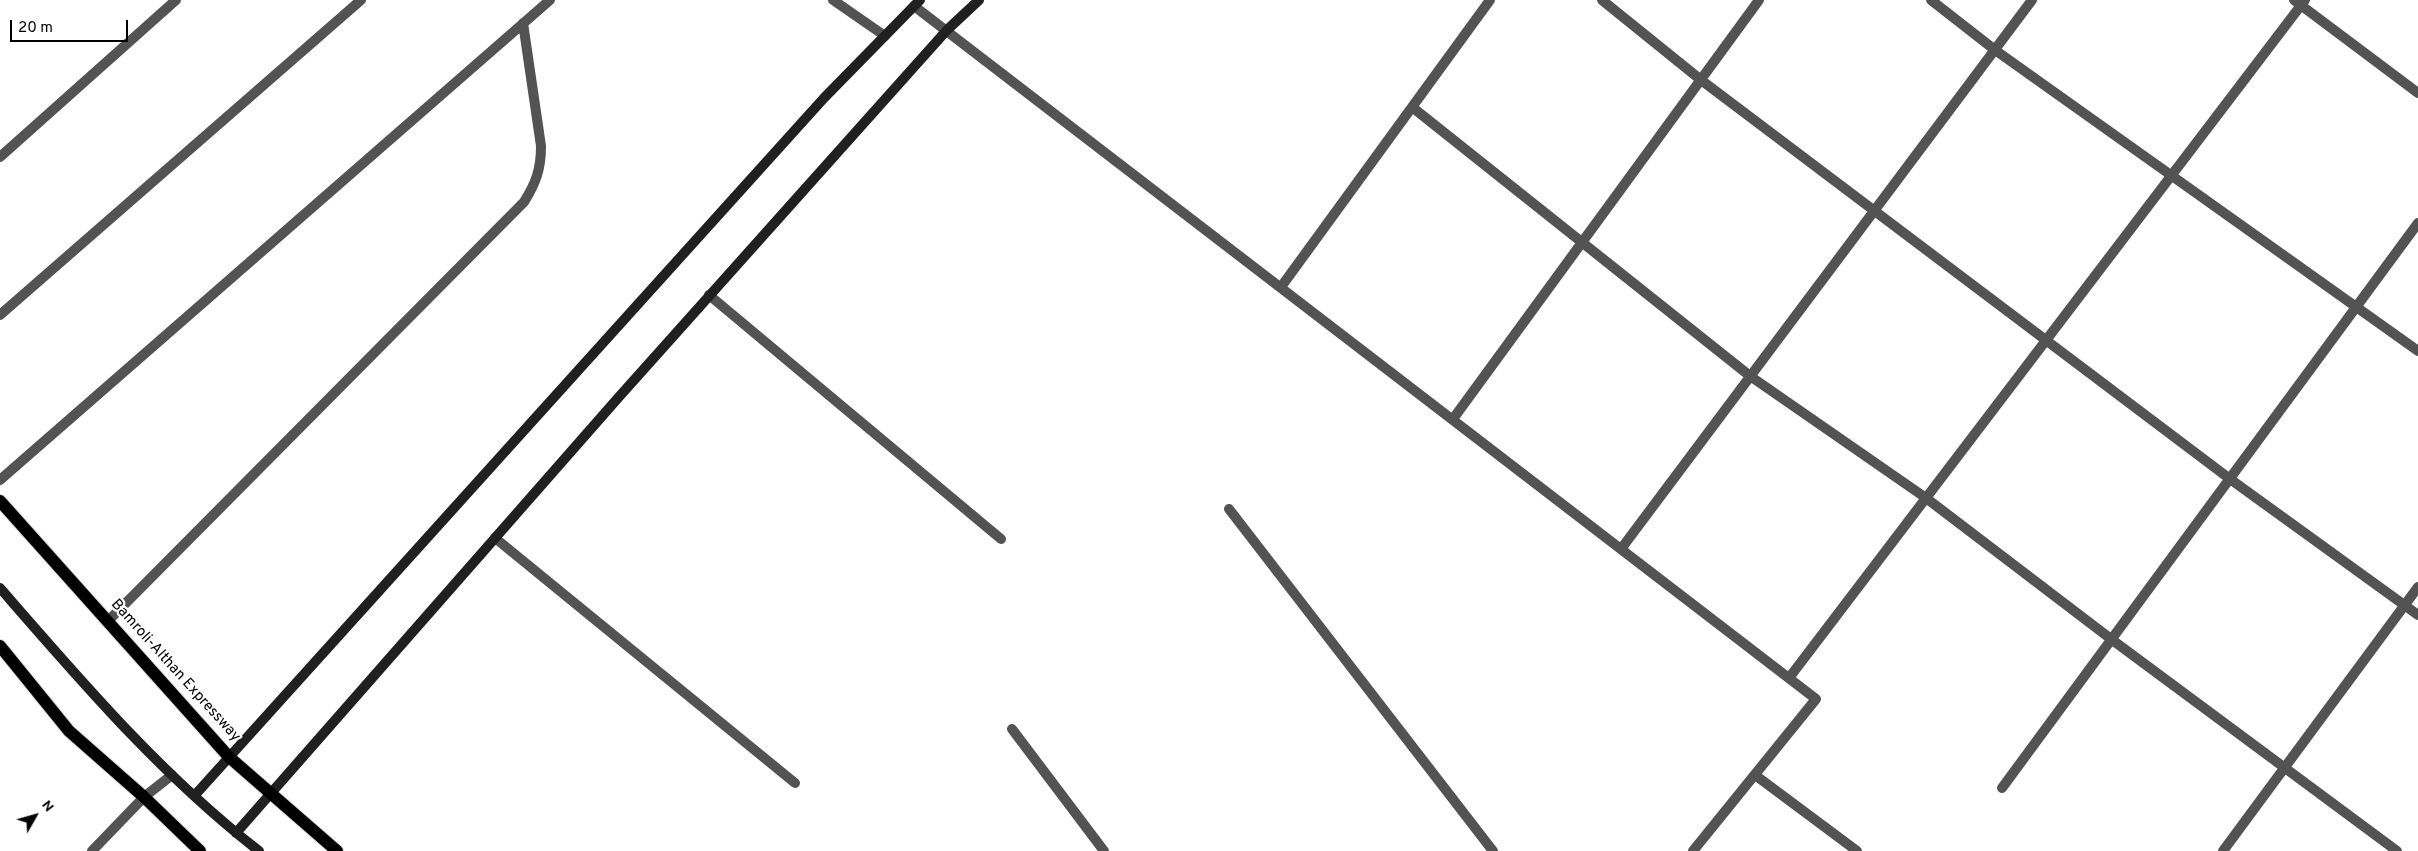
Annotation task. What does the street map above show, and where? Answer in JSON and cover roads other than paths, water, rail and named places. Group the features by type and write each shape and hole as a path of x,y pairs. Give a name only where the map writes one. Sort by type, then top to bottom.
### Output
{"main road":[{"name":"Bamroli-Althan Expressway","path":"0,501 230,757 337,851"},
{"path":"0,646 69,731 144,797 200,851"}],"street":[{"path":"0,157 176,0"},
{"path":"0,315 361,0"},
{"path":"0,480 550,0"},
{"path":"833,0 885,36"},
{"path":"236,833 270,792 709,295 947,30 979,0"},
{"path":"1281,287 1490,0"},
{"path":"1602,0 1701,80 2230,479 2418,615"},
{"path":"1453,419 1759,0"},
{"path":"1931,0 1994,50 2418,351"},
{"path":"1621,549 2032,0"},
{"path":"1789,678 2171,176 2300,2 2418,93"},
{"path":"195,795 824,98 917,3 947,30 1816,699 1693,851"},
{"path":"108,621 524,202 536,183 542,165 541,146 523,24"},
{"path":"1412,107 1750,376 1926,498 2111,640 2398,851"},
{"path":"2002,788 2418,223"},
{"path":"709,295 1001,538"},
{"path":"1228,509 1493,851"},
{"path":"495,538 795,783"},
{"path":"2223,851 2418,587"},
{"path":"0,588 100,702 172,775 236,833 259,851"},
{"path":"1012,729 1104,851"},
{"path":"92,851 144,797 172,775"},
{"path":"1755,775 1857,851"}]}
